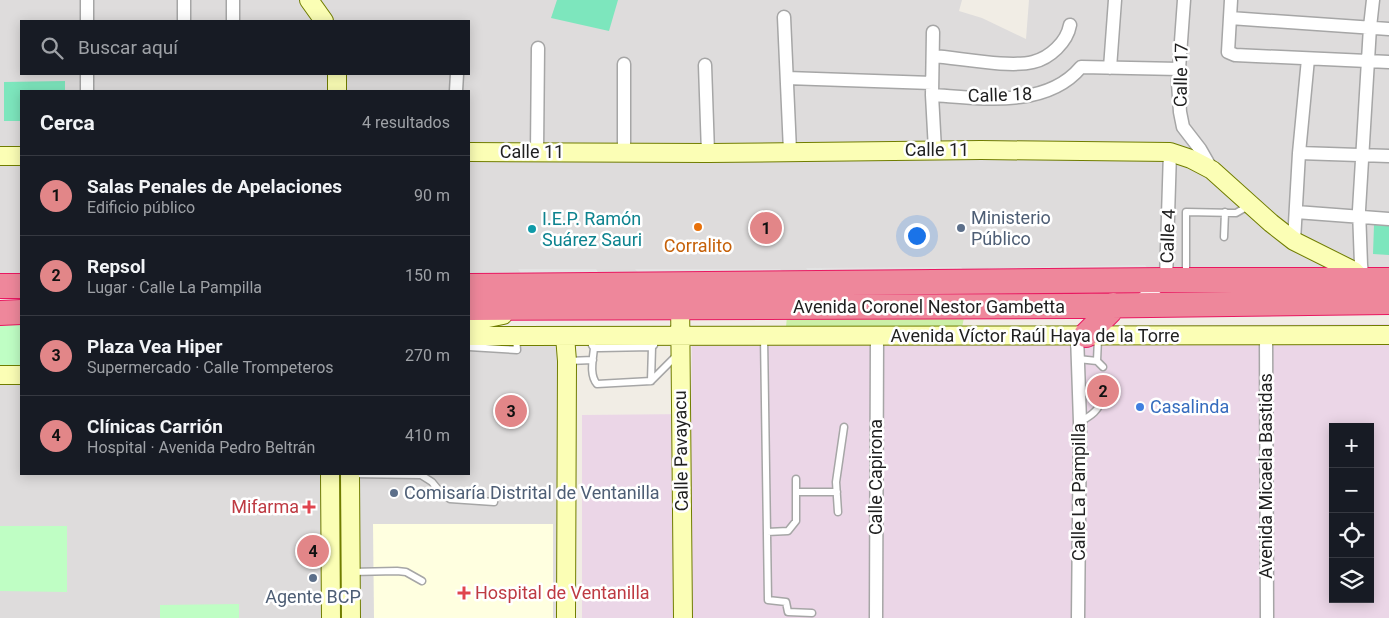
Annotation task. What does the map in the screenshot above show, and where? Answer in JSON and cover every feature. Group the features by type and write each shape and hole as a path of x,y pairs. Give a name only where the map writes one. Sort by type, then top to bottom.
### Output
{"highway":[{"name":"Avenida Coronel Nestor Gambetta","path":"470,308 534,308 680,296 1176,280 1353,291 1389,302"},
{"name":"Avenida Coronel Nestor Gambetta","path":"470,286 680,296 1124,305 1353,291 1389,280"},
{"path":"0,286 20,286"},
{"path":"1087,335 1110,311 1124,305"},
{"path":"0,312 20,312"}],"street":[{"path":"87,0 87,20"},
{"path":"184,0 184,20"},
{"path":"233,0 233,20"},
{"path":"309,0 323,20"},
{"path":"1110,68 1115,0"},
{"name":"Calle 17","path":"1184,0 1178,83 1180,112 1183,127 1200,149 1212,170"},
{"path":"1231,0 1228,52 1235,55 1389,62"},
{"path":"1353,291 1361,265 1359,217 1373,0"},
{"path":"784,17 790,151"},
{"path":"1230,18 1389,29"},
{"path":"933,56 1017,64 1035,62 1053,51 1064,40 1070,25"},
{"path":"933,32 932,89 935,150"},
{"path":"537,151 538,48"},
{"path":"1294,241 1299,153 1308,59"},
{"path":"624,64 624,153"},
{"path":"705,65 708,153"},
{"name":"Calle 18","path":"786,78 932,89 987,98 1022,96 1053,89 1070,78 1081,67 1180,69"},
{"path":"87,75 87,90"},
{"path":"337,75 337,90"},
{"path":"456,90 457,75"},
{"name":"Calle 11","path":"470,152 708,153 935,150 1170,152 1191,159 1212,170 1294,241 1354,271 1353,291"},
{"name":"Calle 4","path":"1124,305 1176,280 1170,152"},
{"path":"1299,153 1389,156"},
{"path":"0,156 20,156"},
{"path":"1296,212 1389,219"},
{"name":"Calle Pavayacu","path":"680,296 669,343 683,618"},
{"path":"470,322 534,308"},
{"name":"Calle La Pampilla","path":"1078,618 1080,422 1078,359 1087,335"},
{"name":"Avenida Micaela Bastidas","path":"1266,335 1267,618"},
{"name":"Avenida Víctor Raúl Haya de la Torre","path":"470,336 516,343 565,336 590,342 669,343 764,336 1389,335"},
{"path":"565,336 567,361 566,618"},
{"name":"Calle Capirona","path":"876,618 877,336"},
{"path":"0,375 20,375"},
{"path":"330,475 331,618"},
{"path":"350,475 351,618"}],"lane":[{"path":"1176,280 1186,212 1236,213 1251,205"},
{"path":"1224,237 1225,212"},
{"path":"1087,335 1097,361 1103,367"},
{"path":"764,336 768,600 786,602 788,612 812,613"},
{"path":"590,342 593,360 593,380 597,384 652,381"},
{"path":"470,348 516,343"},
{"path":"652,381 669,343"},
{"path":"652,381 669,343"},
{"path":"1078,359 1097,361"},
{"path":"567,361 593,360"},
{"path":"1080,422 1095,414 1100,408 1103,398"},
{"path":"838,512 836,482 844,427"},
{"path":"421,475 432,482 441,493 450,499 494,502"},
{"path":"767,532 788,531 796,521 796,479"},
{"path":"796,492 837,492"},
{"path":"351,572 406,572 422,581"}],"shaded area":[{"path":"0,0 962,0 959,11 982,18 1026,39 1029,0 1389,0 1389,276 470,279 470,90 20,90 20,281 0,281"},
{"path":"1145,265 1153,275 993,277 988,268"},
{"path":"961,267 969,277 813,277 806,268"},
{"path":"518,269 596,269 602,278 524,278"},
{"path":"635,269 780,269 791,277 642,277"},
{"path":"1389,324 1389,618 582,618 582,415 691,414 692,328"},
{"path":"567,327 572,618 0,618 0,339 20,339 20,475 470,475 470,328"},
{"name":"Hospital de Ventanilla","path":"373,524 553,524 553,618 374,618"}],"green space":[{"path":"557,0 618,0 609,31 551,18"},
{"path":"65,81 65,90 20,90 20,121 4,121 4,82"},
{"path":"1374,225 1389,226 1389,255 1373,254"},
{"path":"787,316 964,318 962,327 786,327"},
{"path":"0,323 20,323 20,368 0,368"},
{"path":"0,526 67,526 67,592 0,591"},
{"path":"239,604 239,618 160,618 160,605"}],"place":[{"name":"Corralito","path":"698,227"},
{"name":"Salas Penales de Apelaciones","path":"766,228"},
{"name":"Ministerio Público","path":"961,228"},
{"name":"I.E.P. Ramón Suárez Sauri","path":"532,229"},
{"name":"Repsol","path":"1103,391"},
{"name":"Casalinda","path":"1140,407"},
{"name":"Plaza Vea Hiper","path":"511,411"},
{"name":"Comisaría Distrital de Ventanilla","path":"394,493"},
{"name":"Mifarma","path":"309,507"},
{"name":"Clínicas Carrión","path":"313,551"},
{"name":"Agente BCP","path":"313,578"},
{"name":"Hospital de Ventanilla","path":"464,593"}]}
